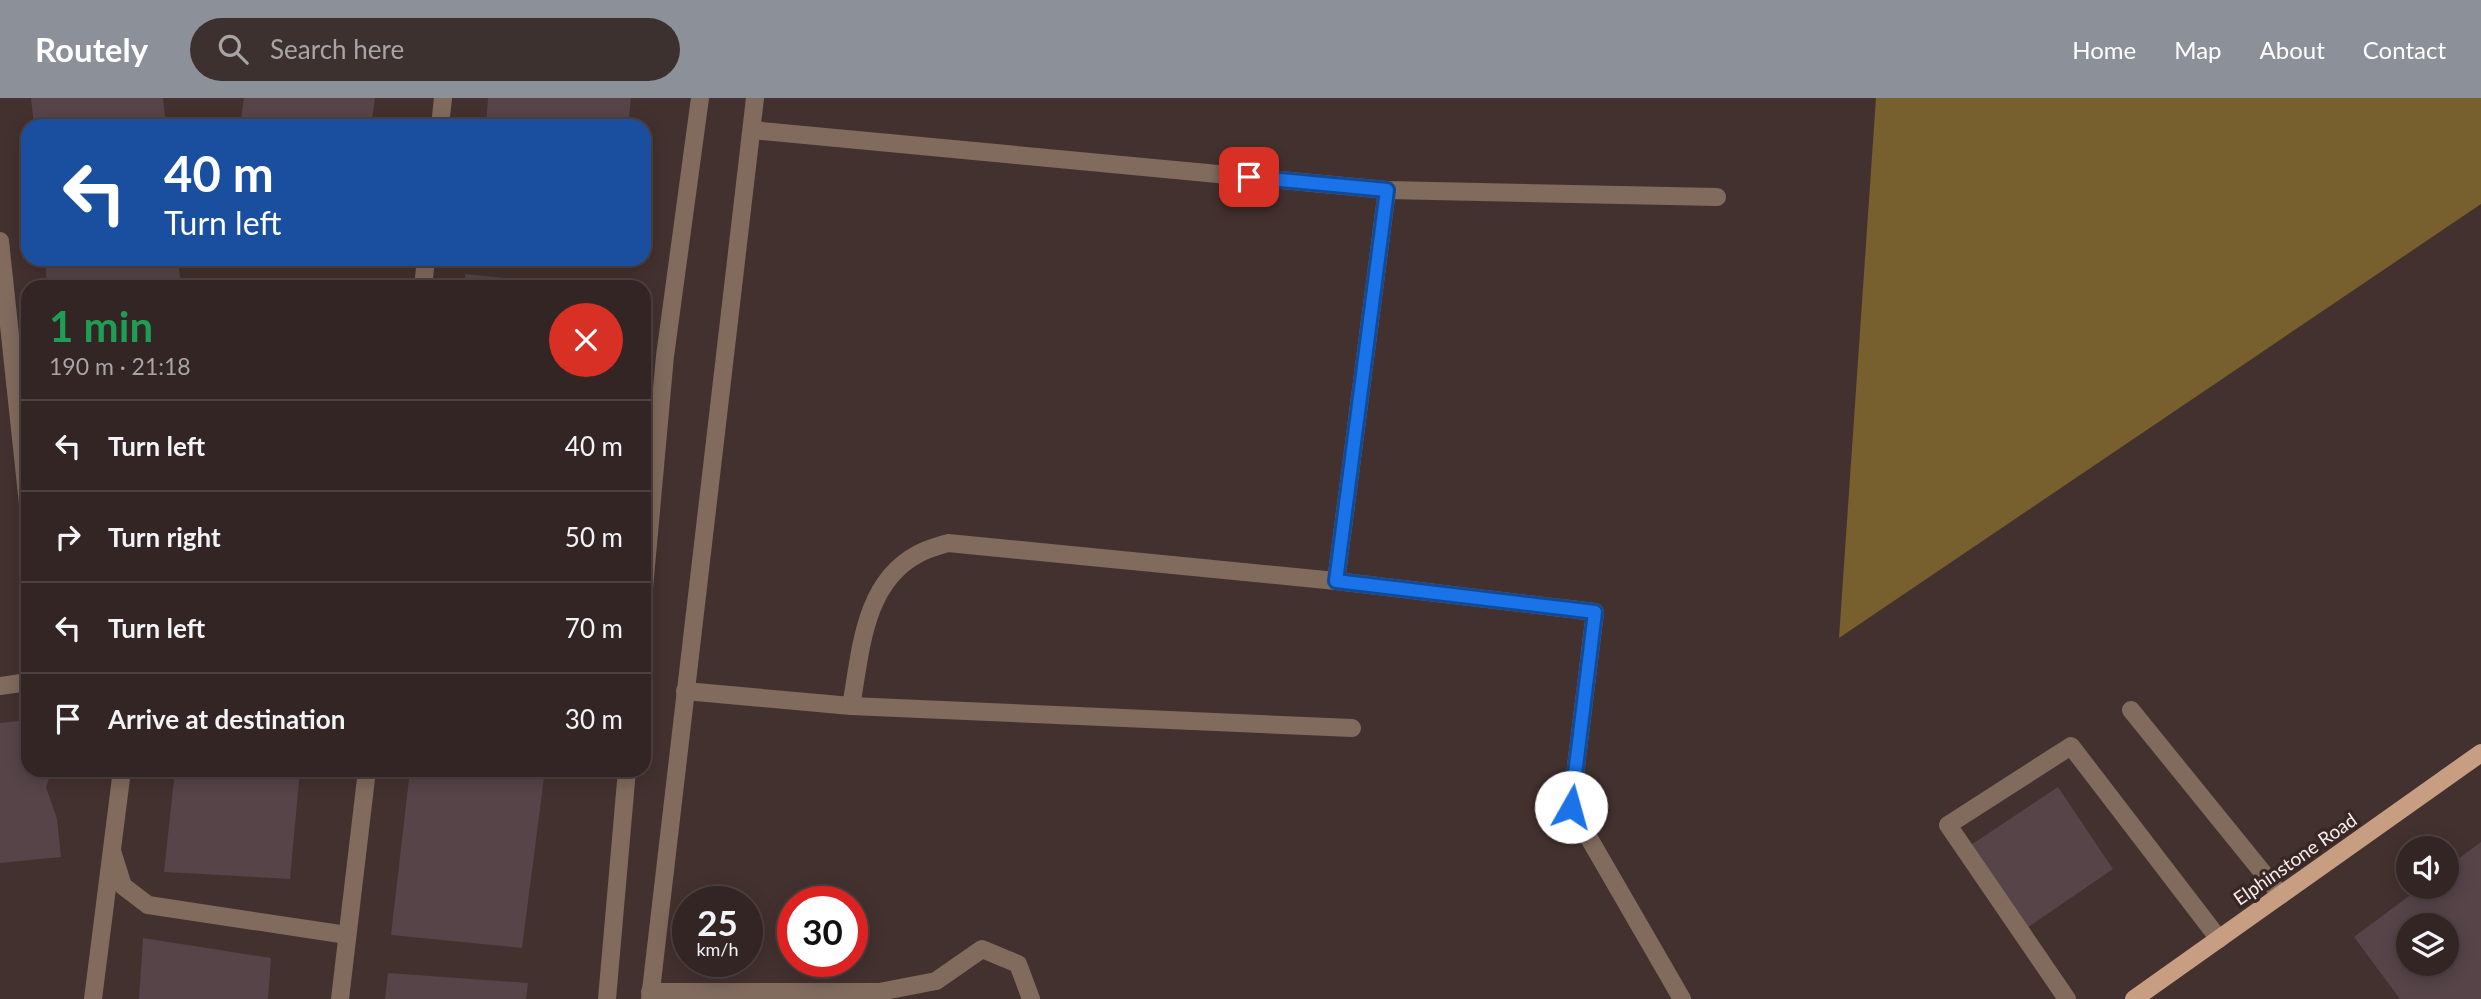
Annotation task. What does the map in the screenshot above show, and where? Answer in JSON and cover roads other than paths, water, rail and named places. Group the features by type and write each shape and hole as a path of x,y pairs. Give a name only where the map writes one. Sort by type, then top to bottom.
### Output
{"main road":[{"name":"Elphinstone Road","path":"2134,999 2481,754"}],"street":[{"path":"441,119 443,98"},
{"path":"651,511 665,356 700,98"},
{"path":"755,98 650,996 879,992 936,981 982,949 1018,964 1031,999"},
{"path":"752,130 1387,190 1717,197"},
{"path":"1336,581 1387,190"},
{"path":"0,241 21,439"},
{"path":"850,706 870,608 891,574 918,554 948,542 1336,581 1595,612 1571,807 1682,999"},
{"path":"0,687 21,683"},
{"path":"685,691 850,706 1352,728"},
{"path":"2131,710 2281,895"},
{"path":"2067,999 1948,825 2071,746 2219,939"},
{"path":"93,999 120,777"},
{"path":"340,999 366,777"},
{"path":"607,999 627,777"},
{"path":"112,851 123,886 148,905 347,935"}]}
